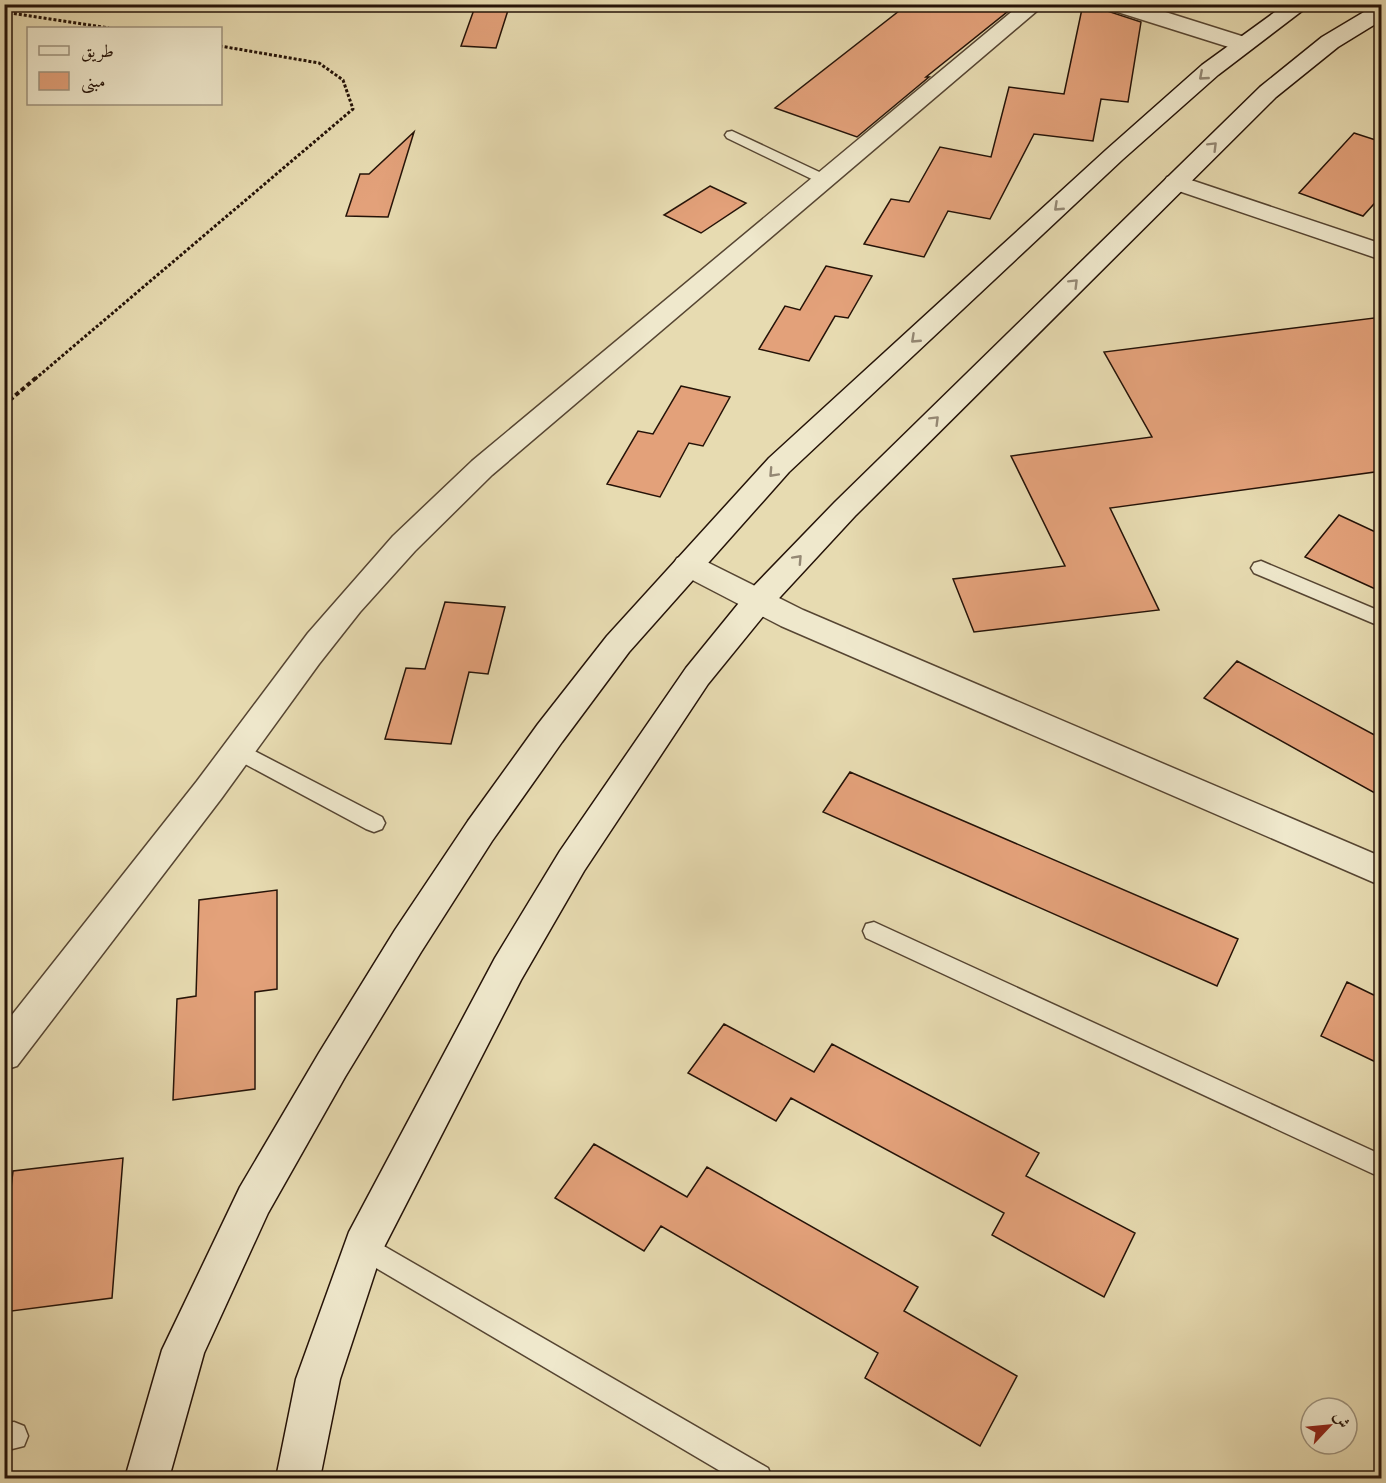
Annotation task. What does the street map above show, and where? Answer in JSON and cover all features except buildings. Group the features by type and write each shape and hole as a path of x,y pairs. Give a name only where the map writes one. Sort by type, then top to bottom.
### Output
{"main road":[{"path":"4,1054 239,750 285,684 333,623 432,515 482,468 1035,4"},
{"path":"1116,4 1243,44"},
{"path":"147,1479 183,1350 254,1200 332,1065 408,941 525,769 618,645 780,465 1114,155 1243,44 1301,4"},
{"path":"298,1479 318,1379 363,1246 508,969 572,861 697,676 758,601 845,509 1268,92 1330,42 1382,11"},
{"path":"1176,182 1382,253"},
{"path":"688,565 758,601 1382,872"}],"lane":[{"path":"732,135 825,180"},
{"path":"1261,567 1382,620"},
{"path":"239,750 374,823"},
{"path":"874,931 1382,1167"},
{"path":"363,1246 758,1479"}],"path":[{"path":"4,12 102,27"},
{"path":"4,405 352,109 344,80 319,63 222,46"}]}
